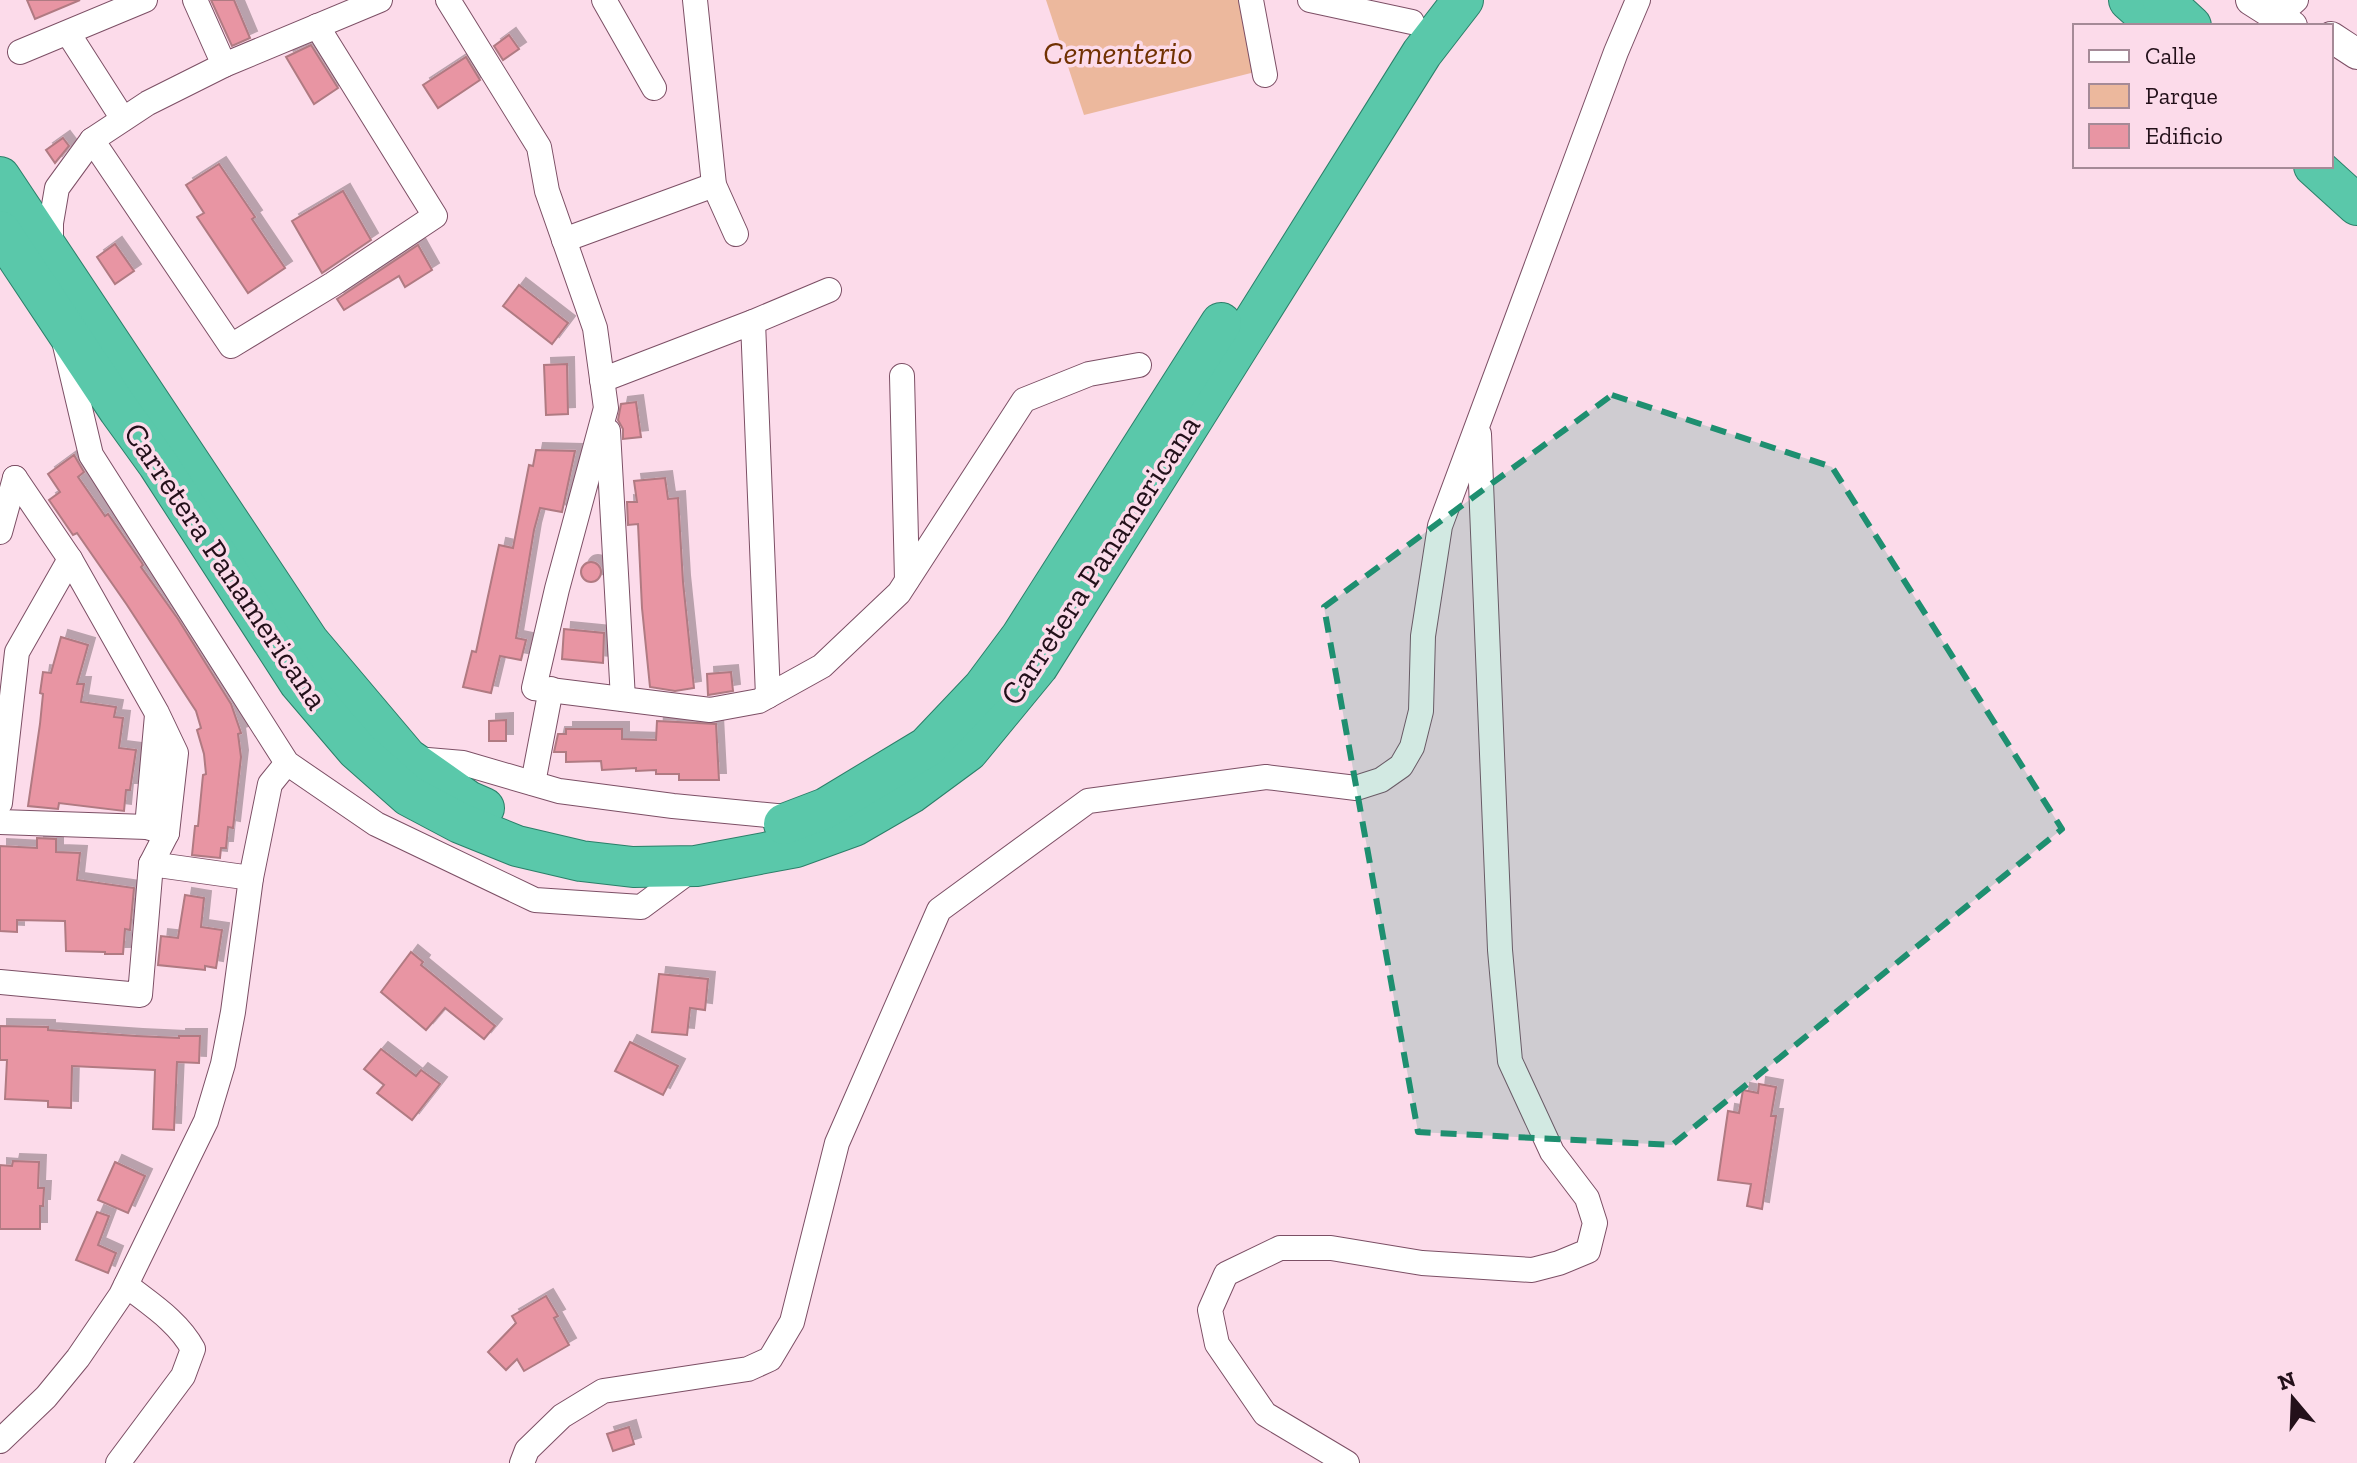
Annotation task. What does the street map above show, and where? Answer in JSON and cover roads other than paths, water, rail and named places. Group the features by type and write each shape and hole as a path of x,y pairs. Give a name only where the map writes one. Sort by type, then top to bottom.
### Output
{"highway":[{"name":"Carretera Panamericana","path":"0,231 158,464 299,682 357,750 409,796 460,823 517,846 581,861 633,867 696,866 796,847 854,826 911,793 968,751 1038,666 1422,53 1463,0"},
{"path":"2129,0 2156,24"},
{"path":"2163,0 2189,24"},
{"name":"Carretera Panamericana","path":"0,177 309,642 407,758 468,801 523,825 629,842 688,843 760,833 826,808 927,747 983,688 1021,637 1420,11"},
{"path":"2333,155 2357,177"},
{"path":"2316,168 2357,205"}],"street":[{"path":"20,52 145,0"},
{"path":"195,0 224,65"},
{"path":"51,254 51,223 57,188 92,140 148,103 224,65 329,14 380,0"},
{"path":"448,0 539,147 547,191 595,328 606,408 623,699"},
{"path":"604,0 654,88"},
{"path":"695,0 714,185 736,234"},
{"path":"1251,0 1265,75"},
{"path":"1310,0 1420,11"},
{"path":"522,1463 527,1450 562,1416 603,1391 748,1369 770,1359 792,1322 837,1143 939,910 1088,801 1266,777 1356,788 1381,780 1401,766 1412,747 1421,711 1423,636 1440,526 1638,0"},
{"path":"2251,0 2285,10 2310,24"},
{"path":"92,140 231,346 333,284 435,216 329,14"},
{"path":"68,33 123,119"},
{"path":"564,240 714,185"},
{"path":"602,380 829,290"},
{"path":"59,320 91,455 287,763 376,824 535,900 641,907 696,866"},
{"path":"753,322 768,696"},
{"path":"606,408 534,688 710,710 759,701 822,666 899,593 1024,400 1089,374 1139,365"},
{"path":"902,376 907,580"},
{"path":"1347,1463 1265,1414 1217,1344 1210,1310 1226,1274 1280,1248 1331,1248 1422,1263 1532,1270 1588,1251 1595,1223 1587,1198 1552,1152 1510,1061 1500,950 1478,423"},
{"path":"0,532 15,478 70,559 157,713 157,830 151,864 140,995 0,982"},
{"path":"0,803 17,652 70,559"},
{"path":"533,783 551,689"},
{"path":"407,758 463,763 559,791 799,818"},
{"path":"0,1441 46,1397 78,1358 126,1285 206,1121 223,1064 233,1012 251,878 270,784 287,763"},
{"path":"0,822 157,830"},
{"path":"151,864 251,878"},
{"path":"118,1463 183,1376 193,1349 185,1335 168,1318 126,1285"}],"park label":[{"name":"Cementerio","path":"1118,53"}]}
